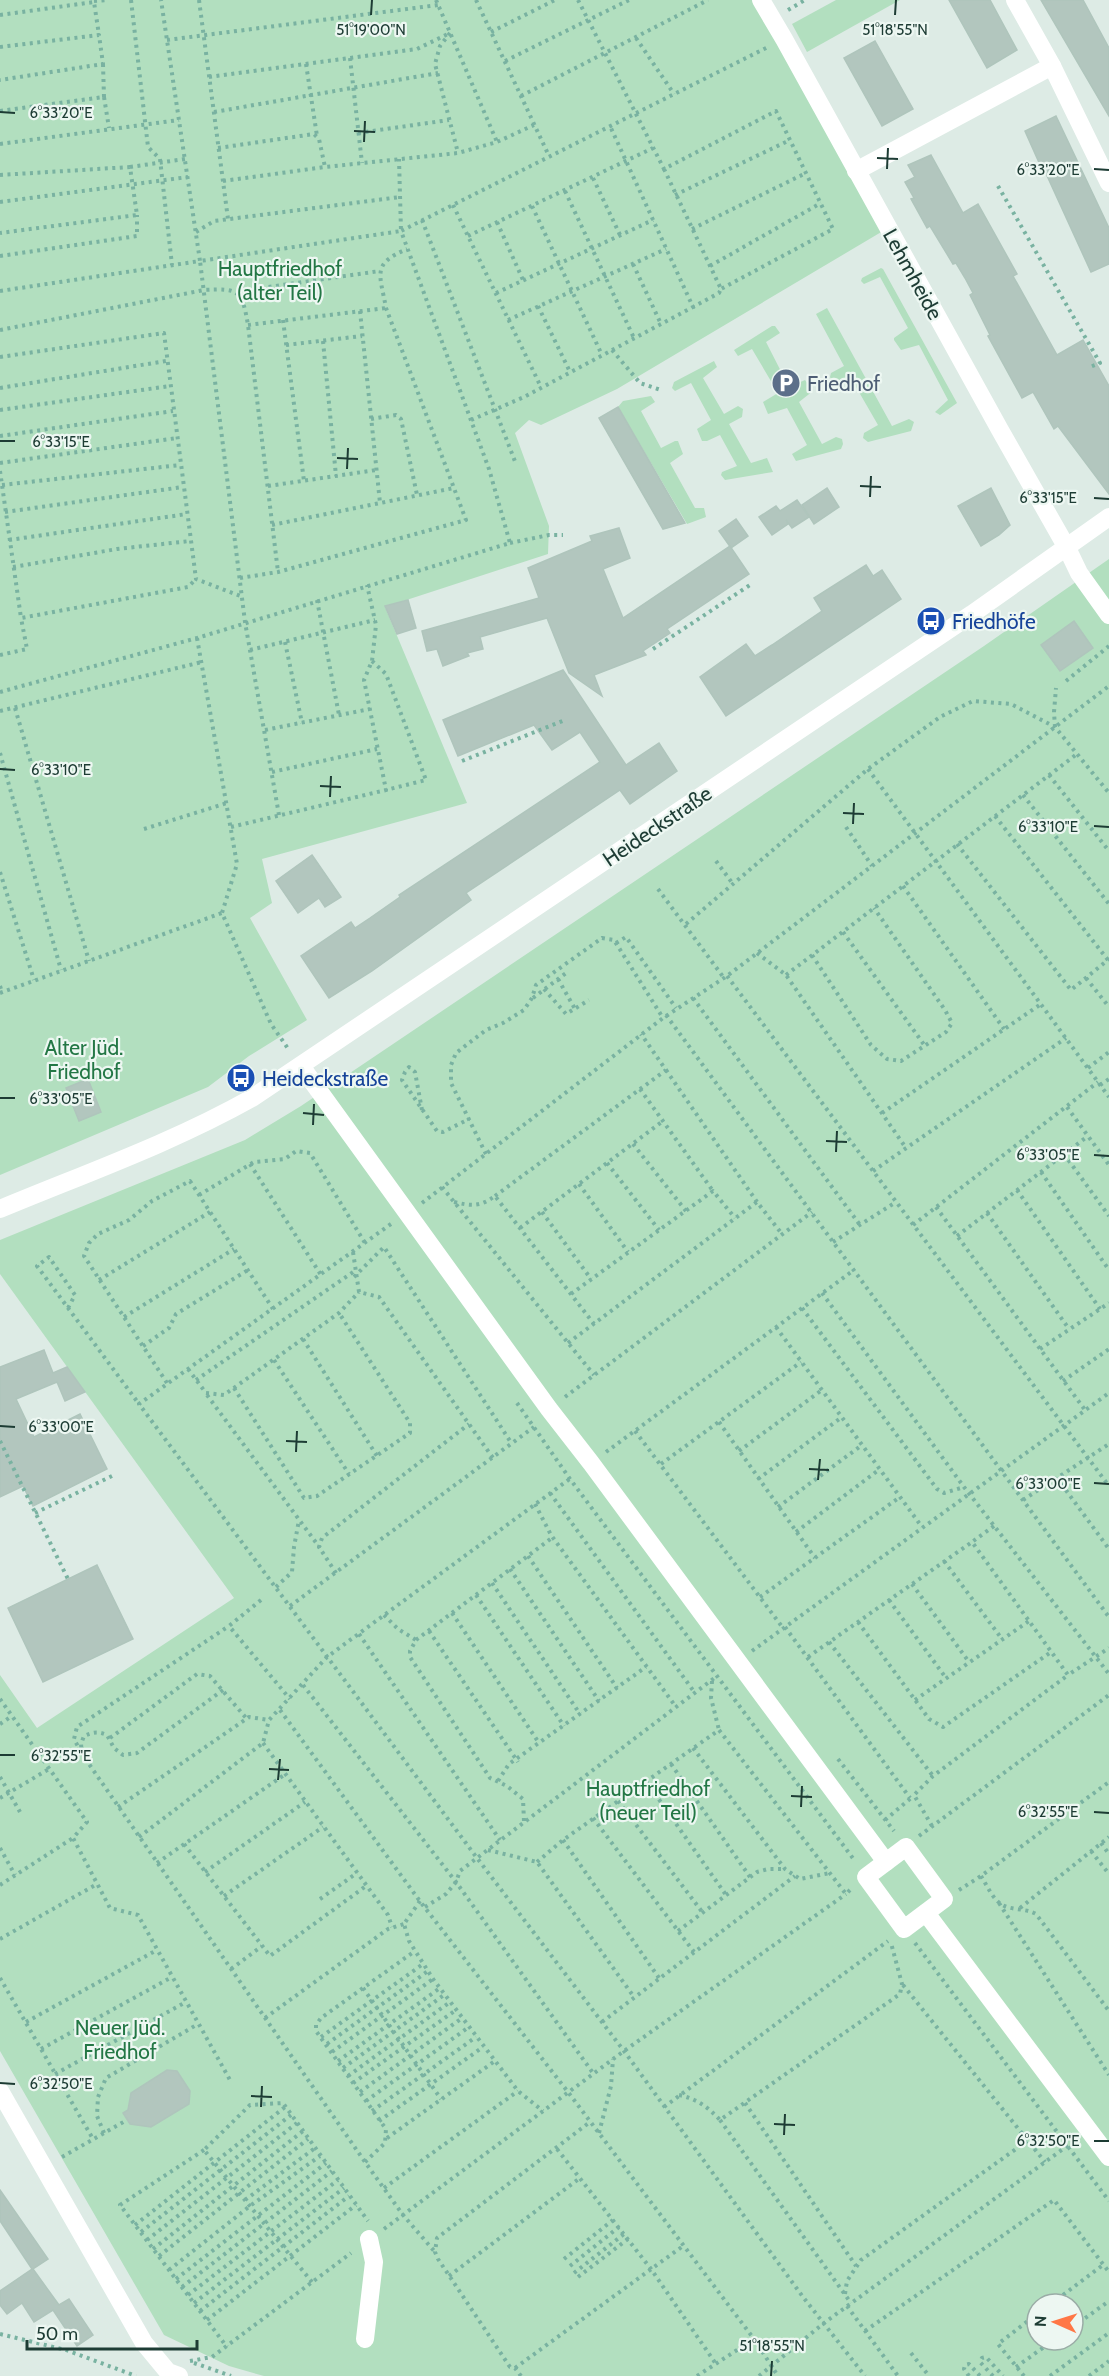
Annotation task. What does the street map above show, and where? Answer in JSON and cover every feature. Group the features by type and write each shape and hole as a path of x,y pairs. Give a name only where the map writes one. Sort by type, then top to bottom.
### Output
{"street":[{"name":"Lehmheide","path":"761,0 1079,573 1109,615"},
{"path":"1014,0 1052,66 1109,183"},
{"path":"856,171 1052,66"},
{"name":"Heideckstraße","path":"0,1209 209,1121 252,1098 1067,548 1109,517"},
{"path":"301,1066 549,1410 591,1463 886,1862"},
{"path":"906,1847 944,1899 904,1929 866,1877 886,1862 906,1847"},
{"path":"926,1913 1109,2157"},
{"path":"0,2091 144,2343 168,2372 179,2376"},
{"path":"365,2339 374,2262 373,2236"}],"path":[{"path":"0,15 107,0"},
{"path":"131,0 148,147 160,159 172,265"},
{"path":"161,0 204,290 245,621 279,815"},
{"path":"199,0 228,219"},
{"path":"477,0 549,156"},
{"path":"491,32 555,0"},
{"path":"578,0 637,112 721,289"},
{"path":"505,61 629,0"},
{"path":"521,96 708,0"},
{"path":"94,1 109,128"},
{"path":"167,40 437,3 497,142"},
{"path":"209,77 417,49 450,33"},
{"path":"450,33 440,46 435,64 458,153"},
{"path":"0,47 99,35"},
{"path":"636,38 674,94"},
{"path":"0,291 401,231 784,39"},
{"path":"350,58 362,163"},
{"path":"0,80 103,64"},
{"path":"306,64 317,137 325,167"},
{"path":"214,112 438,73"},
{"path":"0,111 104,97"},
{"path":"471,420 612,350 833,229 776,111 664,169"},
{"path":"0,144 179,120"},
{"path":"358,133 450,120"},
{"path":"223,181 325,167 458,153 497,142 534,126"},
{"path":"610,126 693,307"},
{"path":"218,148 314,134 317,137"},
{"path":"675,195 790,140"},
{"path":"468,236 653,148"},
{"path":"0,175 130,166 185,159"},
{"path":"399,159 401,231 489,469 510,543"},
{"path":"0,256 137,236 130,166"},
{"path":"692,229 806,173"},
{"path":"0,202 188,177"},
{"path":"593,178 620,235"},
{"path":"998,186 1100,363 1089,368"},
{"path":"566,190 634,338"},
{"path":"196,232 214,221 400,197"},
{"path":"710,266 821,203"},
{"path":"453,204 541,387"},
{"path":"532,206 602,355"},
{"path":"0,233 136,215"},
{"path":"496,293 653,219"},
{"path":"422,220 516,464"},
{"path":"497,222 523,280"},
{"path":"240,578 278,572 466,520 386,308 380,271 383,262 407,249"},
{"path":"508,320 666,249"},
{"path":"633,264 661,324"},
{"path":"241,297 254,289 380,271"},
{"path":"0,330 204,290 226,289 241,297 248,325 278,572"},
{"path":"538,306 570,372"},
{"path":"248,325 386,308"},
{"path":"360,311 380,503"},
{"path":"283,320 304,481"},
{"path":"0,357 164,333 196,579"},
{"path":"286,345 362,336"},
{"path":"323,340 336,476"},
{"path":"612,350 640,383 662,390"},
{"path":"0,388 166,361"},
{"path":"0,410 170,386"},
{"path":"0,436 173,411"},
{"path":"371,419 396,415 401,419 417,495"},
{"path":"0,464 177,438"},
{"path":"2,485 180,465"},
{"path":"268,486 376,470"},
{"path":"0,471 27,649 0,655"},
{"path":"5,512 183,486"},
{"path":"272,525 454,488"},
{"path":"9,540 187,514"},
{"path":"0,692 197,638 245,621 510,543 549,535 563,535"},
{"path":"13,567 117,549 190,541"},
{"path":"196,579 243,597"},
{"path":"21,618 188,587 196,579"},
{"path":"653,649 753,583"},
{"path":"367,585 375,620 372,661 364,680 386,790"},
{"path":"317,600 339,715"},
{"path":"250,650 375,620"},
{"path":"197,638 237,864 222,913 271,1024 301,1066"},
{"path":"285,642 302,723"},
{"path":"1066,681 1109,646"},
{"path":"231,827 426,780 386,674 372,661"},
{"path":"0,711 202,662"},
{"path":"139,1404 406,1214 640,1034 726,977 1109,686"},
{"path":"1055,727 1056,688"},
{"path":"686,924 868,769 940,717 973,701 1011,704 1055,727 1109,793"},
{"path":"15,708 89,961"},
{"path":"265,730 370,709"},
{"path":"462,761 565,720"},
{"path":"272,772 377,749"},
{"path":"0,753 62,970"},
{"path":"786,975 1077,754"},
{"path":"868,769 1109,1096"},
{"path":"1049,775 1109,851"},
{"path":"1023,795 1109,904"},
{"path":"144,829 226,803"},
{"path":"957,844 1071,990 1108,959 995,816"},
{"path":"846,827 872,866"},
{"path":"716,861 733,884"},
{"path":"0,872 34,980"},
{"path":"903,886 1004,1029"},
{"path":"658,889 1109,1486"},
{"path":"0,894 7,893"},
{"path":"812,955 871,1045 887,1059 902,1061 946,1032 952,1023 945,1010 874,908"},
{"path":"0,986 1,992 222,913"},
{"path":"843,932 925,1046"},
{"path":"616,943 626,937 676,1008"},
{"path":"486,1154 452,1083 451,1065 456,1053 486,1030 524,1010 532,998 536,985 591,945 602,938 614,940 664,1016 812,1212 1109,1617"},
{"path":"757,953 786,975 906,1148"},
{"path":"532,998 566,974"},
{"path":"1086,978 1109,1007"},
{"path":"558,979 575,1009"},
{"path":"544,989 566,1014 589,1000"},
{"path":"693,998 860,1225"},
{"path":"882,1113 1041,1004"},
{"path":"640,1034 757,1202 782,1234"},
{"path":"873,1171 1066,1038"},
{"path":"1088,1068 1109,1052"},
{"path":"422,1110 415,1072 409,1067 402,1080 422,1110 436,1131 443,1132 469,1119"},
{"path":"454,1202 474,1206 485,1203 666,1070"},
{"path":"913,1225 1067,1107 1109,1079"},
{"path":"640,1089 735,1218"},
{"path":"1067,1107 1109,1164"},
{"path":"520,1228 663,1121"},
{"path":"957,1236 1088,1136"},
{"path":"633,1144 686,1211"},
{"path":"199,1195 250,1164 285,1159 296,1151 310,1153 365,1244"},
{"path":"1064,1154 1109,1216"},
{"path":"607,1163 659,1230"},
{"path":"250,1164 321,1275"},
{"path":"1041,1172 1109,1270"},
{"path":"167,1384 84,1256 89,1244 98,1234 129,1220 152,1201 190,1181 273,1309"},
{"path":"579,1184 628,1252"},
{"path":"442,1187 594,1376"},
{"path":"1017,1190 1100,1309"},
{"path":"571,1294 713,1191"},
{"path":"495,1196 594,1324"},
{"path":"568,1343 757,1202"},
{"path":"833,1242 896,1203"},
{"path":"936,1208 1085,1410"},
{"path":"99,1280 210,1212"},
{"path":"542,1212 591,1279"},
{"path":"290,1606 534,1428 549,1410 812,1212"},
{"path":"987,1213 1069,1329"},
{"path":"195,1380 356,1274 384,1247 512,1443"},
{"path":"124,1317 234,1249"},
{"path":"353,1252 359,1292"},
{"path":"68,1308 75,1295 50,1257 37,1266 68,1308 139,1404 276,1587 327,1657 477,1858 624,2051 824,2324 865,2376"},
{"path":"142,1346 169,1328 176,1314 248,1270"},
{"path":"140,1837 263,1743 269,1720 327,1657 854,1270"},
{"path":"206,1393 224,1395 339,1313 359,1292"},
{"path":"359,1292 379,1298 493,1458"},
{"path":"822,1293 964,1487 1109,1674"},
{"path":"1040,1349 1109,1303"},
{"path":"802,1308 937,1489 944,1493 964,1487"},
{"path":"234,1388 304,1498 317,1496 410,1433 410,1423 339,1313"},
{"path":"776,1327 922,1527"},
{"path":"303,1339 377,1456"},
{"path":"1063,1381 1109,1349"},
{"path":"274,1360 349,1474"},
{"path":"661,1465 801,1362"},
{"path":"188,1369 322,1551"},
{"path":"739,1451 822,1390"},
{"path":"425,1907 446,1894 456,1882 460,1871 717,1676 1109,1393"},
{"path":"758,1479 842,1417"},
{"path":"719,1422 815,1558"},
{"path":"336,1573 319,1547 322,1538 469,1424"},
{"path":"231,2376 188,2361 212,2357 227,2347 593,2073 846,1894 866,1877 534,1428"},
{"path":"635,1431 808,1657 932,1826"},
{"path":"0,1441 68,1580"},
{"path":"1023,1500 1109,1444"},
{"path":"778,1507 862,1445"},
{"path":"796,1532 880,1469"},
{"path":"35,1513 112,1476"},
{"path":"1057,1478 1109,1549"},
{"path":"550,1493 695,1693"},
{"path":"760,1597 900,1497"},
{"path":"535,1504 553,1537 676,1707"},
{"path":"276,1587 292,1572 299,1520"},
{"path":"808,1657 994,1526"},
{"path":"525,1822 523,1799 490,1778 411,1656 410,1651 416,1640 553,1537"},
{"path":"972,1542 1068,1675"},
{"path":"528,1556 617,1688"},
{"path":"944,1562 1002,1640"},
{"path":"510,1569 599,1701"},
{"path":"492,1583 580,1714"},
{"path":"912,1584 969,1662"},
{"path":"476,1595 564,1726"},
{"path":"261,1600 229,1626 77,1726 74,1739 118,1807 384,2188 403,2215 435,2252 510,2367 515,2368 521,2376"},
{"path":"889,1600 946,1678"},
{"path":"452,1614 539,1743"},
{"path":"384,1615 398,1629 416,1640"},
{"path":"915,1700 1029,1621"},
{"path":"858,1622 929,1719 943,1727 1051,1653"},
{"path":"229,1626 290,1699"},
{"path":"429,1630 517,1761"},
{"path":"359,1634 500,1840"},
{"path":"829,1642 933,1776"},
{"path":"885,1820 933,1776 1068,1675 1109,1648"},
{"path":"498,1782 509,1764 517,1761 646,1667"},
{"path":"110,1738 193,1676 204,1673 210,1676 247,1719"},
{"path":"712,1680 711,1698 719,1730 846,1894"},
{"path":"303,1685 456,1882 593,2073"},
{"path":"82,1754 81,1744 84,1736 93,1732 99,1732 110,1738 114,1748 123,1755 137,1753 223,1690"},
{"path":"906,1847 1109,1695"},
{"path":"0,1699 87,1822 73,1838 0,1885"},
{"path":"280,1710 425,1907 754,2339 778,2376"},
{"path":"0,1724 12,1716"},
{"path":"118,1807 249,1717 269,1720"},
{"path":"537,1862 593,1818 719,1730"},
{"path":"263,1743 388,1915 392,1927"},
{"path":"693,1748 785,1869 800,1879 830,1873"},
{"path":"671,1764 750,1876"},
{"path":"0,1798 49,1769"},
{"path":"157,1863 284,1774"},
{"path":"0,1777 20,1812"},
{"path":"646,1781 726,1895"},
{"path":"944,1899 981,1876 1109,1782"},
{"path":"618,1801 703,1913"},
{"path":"205,1872 305,1802"},
{"path":"593,1818 694,1952"},
{"path":"224,1896 323,1827"},
{"path":"1019,1909 1109,1837"},
{"path":"73,1838 110,1908 138,1916 230,2080"},
{"path":"563,1840 659,1978"},
{"path":"1101,1843 1109,1854"},
{"path":"184,1845 270,1956 366,1886"},
{"path":"0,1848 15,1875"},
{"path":"488,1850 537,1862 634,1997"},
{"path":"1091,1851 1109,1874"},
{"path":"678,1931 750,1876 768,1869 785,1869"},
{"path":"320,1899 357,1873"},
{"path":"602,2022 795,1876"},
{"path":"981,1876 1109,2074"},
{"path":"0,1939 97,1884"},
{"path":"265,2018 392,1927 404,1924 420,1900"},
{"path":"999,1903 1036,1914 1108,2008"},
{"path":"404,1924 409,1941 444,1995 518,2091 543,2111"},
{"path":"904,1929 1109,2201"},
{"path":"664,2107 890,1940 903,1984 1045,2162"},
{"path":"231,1969 262,1946"},
{"path":"26,2022 157,1950"},
{"path":"366,2162 385,2143 386,2129 316,2031 316,2025 321,2018 416,1951"},
{"path":"321,2037 423,1964"},
{"path":"327,2044 428,1971"},
{"path":"41,2049 172,1977"},
{"path":"0,1978 93,2139"},
{"path":"332,2052 433,1979"},
{"path":"720,2121 900,1994 903,1984"},
{"path":"363,1988 441,2099"},
{"path":"338,2061 440,1988"},
{"path":"343,2068 444,1995"},
{"path":"55,2074 186,2002"},
{"path":"348,2076 450,2002"},
{"path":"353,2083 456,2010"},
{"path":"360,2092 462,2018"},
{"path":"104,2133 97,2116 98,2097 106,2078 198,2024"},
{"path":"366,2102 469,2027"},
{"path":"372,2111 476,2037"},
{"path":"379,2121 484,2046"},
{"path":"599,2133 611,2086 613,2059"},
{"path":"386,2138 495,2061"},
{"path":"384,2188 518,2091"},
{"path":"678,2095 693,2098 710,2109 720,2121 845,2294 865,2331 898,2376"},
{"path":"227,2347 120,2205 204,2150 250,2105 282,2103 356,2205 373,2236"},
{"path":"745,2103 856,2266"},
{"path":"135,2225 285,2107"},
{"path":"141,2232 291,2115"},
{"path":"62,2157 127,2120"},
{"path":"435,2252 437,2238 590,2122"},
{"path":"147,2240 297,2123"},
{"path":"759,2376 849,2305 1089,2130"},
{"path":"153,2248 303,2131"},
{"path":"159,2256 308,2139"},
{"path":"845,2294 847,2281 861,2260 1027,2141"},
{"path":"245,2200 315,2148"},
{"path":"557,2149 651,2269 716,2364"},
{"path":"204,2150 312,2282"},
{"path":"169,2270 250,2206 320,2156"},
{"path":"176,2279 326,2163"},
{"path":"182,2287 263,2222 332,2171"},
{"path":"449,2276 580,2178"},
{"path":"188,2295 338,2180"},
{"path":"194,2303 344,2188"},
{"path":"200,2311 349,2196"},
{"path":"865,2331 1054,2200 1109,2272"},
{"path":"207,2320 356,2205"},
{"path":"564,2259 613,2220"},
{"path":"570,2266 619,2227"},
{"path":"574,2273 624,2234"},
{"path":"578,2277 628,2239"},
{"path":"515,2368 683,2246"},
{"path":"1067,2292 1103,2265"},
{"path":"1085,2318 1109,2301"},
{"path":"1024,2376 998,2344 1025,2323"},
{"path":"1050,2376 1109,2333"},
{"path":"0,2334 66,2350 136,2376"},
{"path":"697,2376 754,2339"},
{"path":"1016,2367 1037,2352"},
{"path":"911,2353 929,2376"},
{"path":"993,2376 980,2362 986,2356 1003,2376"},
{"path":"1089,2376 1109,2361"},
{"path":"969,2376 964,2369 965,2365 969,2364 980,2376"}],"green space":[{"name":"Hauptfriedhof (alter Teil)","path":"0,0 761,0 888,228 617,389 541,425 529,420 515,433 549,526 548,554 385,607 467,803 262,859 272,903 250,918 307,1020 249,1056 208,1087 0,1175"},
{"path":"836,0 900,0 807,52 792,24"},
{"path":"881,268 957,403 940,415 935,412 948,400 919,345 901,350 894,340 908,328 880,277 864,284 861,281 862,278"},
{"path":"827,308 892,426 909,419 914,422 911,431 868,442 863,438 864,433 878,425 852,380 835,387 830,377 831,373 844,366 816,314"},
{"path":"775,326 780,333 766,342 789,387 805,380 813,391 799,402 822,444 836,437 842,439 841,449 796,461 792,454 807,445 787,408 768,414 763,402 778,393 752,349 738,356 734,350"},
{"path":"714,361 717,367 703,378 724,414 738,406 743,409 742,417 729,424 751,463 767,458 773,472 725,480 721,475 722,472 737,466 720,435 702,441 697,429 711,420 691,383 675,391 672,388 674,382"},
{"path":"651,396 655,402 641,411 661,448 678,441 683,454 670,463 695,508 704,508 706,517 687,524 618,407 623,401"},
{"name":"Hauptfriedhof (neuer Teil)","path":"1109,559 1109,2376 264,2376 229,2366 164,2335 0,2051 0,1675 37,1728 234,1598 0,1274 0,1240 245,1140 301,1106 984,646"}],"building":[{"path":"949,0 990,0 1017,50 987,68"},
{"path":"1041,0 1083,0 1109,48 1109,116"},
{"path":"875,41 913,109 882,126 844,58"},
{"path":"1056,116 1109,228 1109,264 1091,272 1025,131"},
{"path":"931,155 963,213 978,204 1017,274 1013,276 1057,355 1083,340 1109,386 1109,494 1058,426 1054,429 1033,392 1022,398 988,336 990,335 970,295 973,293 965,278 956,263 953,264 930,226 927,228 911,199 914,198 905,182 915,177 908,165"},
{"path":"618,407 685,523 663,529 599,418"},
{"path":"827,488 839,507 814,524 802,505"},
{"path":"991,488 1010,525 981,546 958,506"},
{"path":"797,500 809,517 792,528 786,520 788,524 772,535 759,517 776,506 780,511"},
{"path":"736,519 748,536 731,548 719,531"},
{"path":"619,528 630,558 603,569 623,618 730,546 749,574 667,629 670,633 643,651 646,655 594,675 602,696 569,673 547,618 480,637 483,649 467,653 469,656 443,666 437,649 427,651 422,631 539,598 528,568 592,541 590,536"},
{"path":"866,565 873,576 882,570 901,599 726,716 700,677 746,644 755,656 772,645 822,611 814,598"},
{"path":"408,600 416,628 397,634 385,606"},
{"path":"1074,621 1093,648 1060,671 1041,645"},
{"path":"563,670 626,765 659,743 677,771 630,804 620,790 466,893 471,900 372,971 329,998 301,956 351,922 355,928 400,897 399,895 600,762 580,732 552,750 534,725 458,756 443,720"},
{"path":"312,855 341,897 325,907 319,898 298,913 276,881"},
{"path":"88,1079 101,1112 79,1121 66,1088"},
{"path":"44,1350 53,1373 67,1367 85,1392 65,1401 57,1382 16,1399 34,1437 80,1414 107,1469 33,1506 23,1486 0,1497 0,1367"},
{"path":"97,1565 133,1639 43,1682 8,1608"},
{"path":"167,2070 177,2071 190,2091 189,2104 151,2127 130,2124 123,2113 128,2110 131,2093"},
{"path":"0,2190 48,2259 33,2269 59,2305 69,2299 93,2335 77,2346 53,2310 34,2322 22,2303 7,2314 0,2305 0,2291 32,2269 0,2221"}],"place":[{"name":"Friedhof","path":"786,383"},
{"name":"Friedhöfe","path":"931,621"},
{"name":"Heideckstraße","path":"241,1078"}],"park label":[{"name":"Alter Jüd. Friedhof","path":"84,1059"},
{"name":"Neuer Jüd. Friedhof","path":"120,2039"}]}
